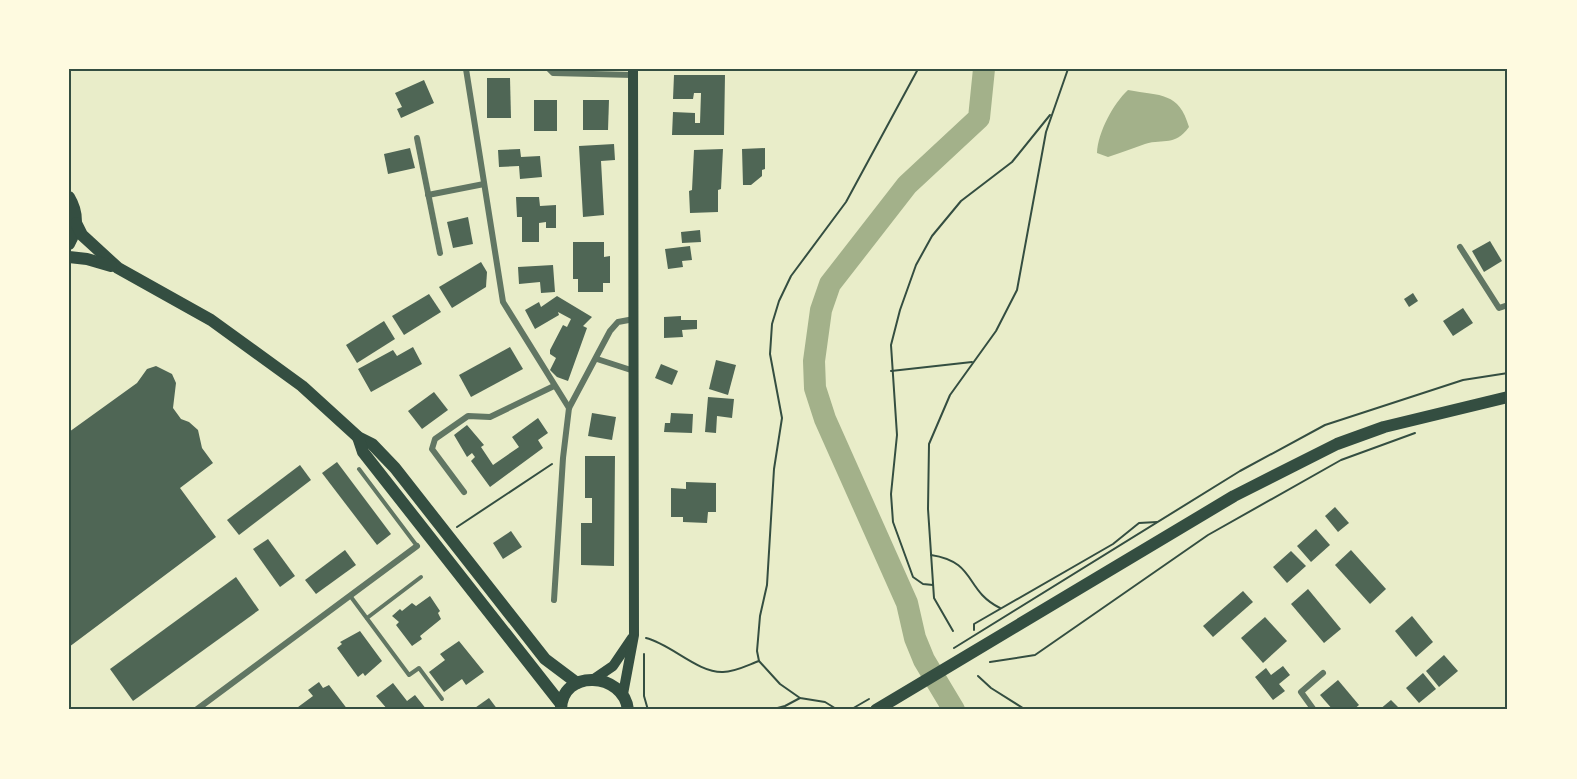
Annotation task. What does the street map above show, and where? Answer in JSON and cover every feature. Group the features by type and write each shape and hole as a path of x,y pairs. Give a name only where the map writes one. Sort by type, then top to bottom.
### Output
{"main road":[{"path":"628,704 639,636 634,371 633,72"},
{"path":"69,197 76,213 76,223 69,243"},
{"path":"76,223 82,235 118,268"},
{"path":"69,257 87,259 118,268 211,320 302,386 358,437 372,444 395,468 545,659 577,683"},
{"path":"876,710 1234,496 1337,444 1384,427 1437,412 1508,397"},
{"path":"358,437 363,452 561,707"},
{"path":"561,707 564,696 577,683 594,679 614,666 639,636"},
{"path":"594,679 612,685 628,704"}],"street":[{"path":"466,69 503,302 569,408"},
{"path":"549,69 553,73 633,72"},
{"path":"417,138 440,253"},
{"path":"429,195 484,184"},
{"path":"1460,247 1499,308 1508,305"},
{"path":"554,600 562,458 569,408 597,360 610,331 618,322 634,319"},
{"path":"597,360 634,371"},
{"path":"464,492 432,449 435,439 468,416 490,417 554,386"},
{"path":"196,710 417,546"},
{"path":"1314,710 1301,692 1323,673"}],"lane":[{"path":"359,469 417,546"},
{"path":"367,618 421,577"},
{"path":"351,597 409,675 420,668 442,699"}],"path":[{"path":"838,710 825,702 800,698 780,684 759,661 758,634 766,585 774,469 782,418 770,354 772,324 778,301 791,276 846,202 918,69"},
{"path":"953,631 934,598 929,444 950,396 996,331 1017,290 1046,132 1068,69"},
{"path":"933,585 923,584 913,577 893,522 891,495 897,435 891,345 900,310 916,265 932,236 961,201 1012,162 1053,112"},
{"path":"891,371 972,362"},
{"path":"990,662 1035,655 1208,534 1287,488 1341,460 1420,432"},
{"path":"457,527 562,458"},
{"path":"974,630 974,624 1113,544 1140,523 1160,522 1027,603"},
{"path":"931,555 961,564 982,596 1000,608"},
{"path":"648,710 644,696 639,636 670,646 696,664 716,672 734,670 759,661"},
{"path":"978,676 991,688 1026,710"},
{"path":"770,710 785,706 800,698"}],"shaded area":[{"path":"1128,90 1159,95 1174,101 1180,107 1189,127 1174,140 1152,142 1108,157 1097,153 1100,136 1107,119"}],"building":[{"path":"674,75 725,75 724,135 672,135 673,112 695,113 695,123 700,123 701,93 694,93 693,99 673,99"},
{"path":"487,78 510,78 511,118 487,118"},
{"path":"424,80 434,103 401,118 397,109 402,107 395,93"},
{"path":"534,100 557,100 557,131 534,131"},
{"path":"583,100 609,100 608,130 583,130"},
{"path":"614,144 615,160 601,161 604,215 583,217 579,146"},
{"path":"410,148 415,168 388,174 384,154"},
{"path":"765,148 765,169 762,170 762,176 751,185 743,185 742,149"},
{"path":"520,149 521,157 540,156 542,177 520,179 519,166 499,167 498,150"},
{"path":"723,149 718,212 690,213 689,191 692,190 694,150"},
{"path":"516,197 539,197 540,206 556,205 556,228 546,228 546,222 539,223 539,242 522,242 522,217 517,217"},
{"path":"468,217 473,244 453,248 447,222"},
{"path":"700,230 701,242 682,243 681,232"},
{"path":"1490,241 1502,261 1484,272 1472,251"},
{"path":"573,242 604,242 604,257 610,256 610,283 603,283 603,292 578,292 578,279 573,279"},
{"path":"690,246 692,260 682,261 683,267 668,269 665,249"},
{"path":"481,262 487,272 486,287 452,308 439,287"},
{"path":"553,265 555,292 541,293 540,282 519,284 518,267"},
{"path":"1413,293 1418,301 1409,307 1404,299"},
{"path":"429,294 441,312 404,335 392,316"},
{"path":"557,296 592,317 583,326 587,328 568,381 557,377 550,370 556,358 550,354 550,350 563,325 567,327 571,319 558,312 559,315 535,329 525,310 539,302 541,307"},
{"path":"1463,308 1473,323 1453,336 1443,321"},
{"path":"681,316 681,320 697,320 697,329 682,330 683,337 664,338 664,317"},
{"path":"384,321 395,339 357,363 346,345"},
{"path":"413,347 422,364 371,392 358,369 393,350 397,356"},
{"path":"510,347 523,369 471,397 459,375"},
{"path":"716,360 736,365 728,395 709,389"},
{"path":"661,364 678,371 672,385 655,378"},
{"path":"156,366 172,374 176,383 173,408 181,419 189,422 198,430 202,448 213,463 180,488 216,537 69,647 69,432 137,383 147,369"},
{"path":"434,392 448,410 422,429 408,411"},
{"path":"708,397 734,399 732,418 717,416 716,433 705,432"},
{"path":"592,413 616,417 612,440 588,436"},
{"path":"671,413 693,414 692,433 664,432 665,423 670,423"},
{"path":"538,418 548,433 538,440 543,448 490,487 471,461 475,457 472,453 467,457 454,435 467,425 484,445 481,447 493,465 519,447 512,437"},
{"path":"585,456 615,456 614,566 581,565 581,523 592,523 592,498 585,498"},
{"path":"337,462 391,534 377,545 322,473"},
{"path":"300,465 311,480 239,535 227,520"},
{"path":"686,482 716,483 716,512 708,512 707,523 683,522 683,517 671,517 671,488 686,489"},
{"path":"1335,507 1349,523 1338,532 1325,516"},
{"path":"1316,529 1330,545 1311,562 1297,546"},
{"path":"511,531 522,547 503,559 493,543"},
{"path":"268,539 295,576 280,587 253,549"},
{"path":"345,550 356,565 316,594 305,580"},
{"path":"1351,550 1386,589 1370,604 1335,565"},
{"path":"1291,551 1306,566 1287,583 1273,567"},
{"path":"236,577 259,610 133,701 110,669"},
{"path":"1308,589 1341,629 1324,643 1291,604"},
{"path":"1243,591 1253,602 1213,637 1203,626"},
{"path":"430,596 440,611 438,613 441,619 420,636 422,639 412,646 396,625 399,622 392,616 400,609 402,611 412,603 416,606"},
{"path":"1412,616 1433,642 1416,657 1395,631"},
{"path":"1265,617 1287,641 1263,663 1241,638"},
{"path":"360,631 382,661 365,676 363,673 358,677 337,648 342,644 340,642"},
{"path":"459,641 484,672 466,685 462,679 444,692 429,672 445,660 440,654"},
{"path":"1444,655 1458,671 1439,687 1426,671"},
{"path":"1283,666 1290,675 1279,684 1285,691 1273,700 1255,677 1266,668 1271,675"},
{"path":"1423,673 1436,689 1419,703 1406,688"},
{"path":"1338,680 1359,705 1353,710 1333,710 1320,695"},
{"path":"319,682 323,688 329,685 348,710 294,710 313,696 308,690"},
{"path":"393,683 407,701 415,695 427,710 388,710 376,696"},
{"path":"489,698 498,710 472,710"},
{"path":"1391,700 1401,710 1379,710"}],"waterway":[{"path":"954,710 924,660 915,638 907,603 825,419 815,388 814,361 821,310 830,284 907,185 979,118 984,69"}]}
